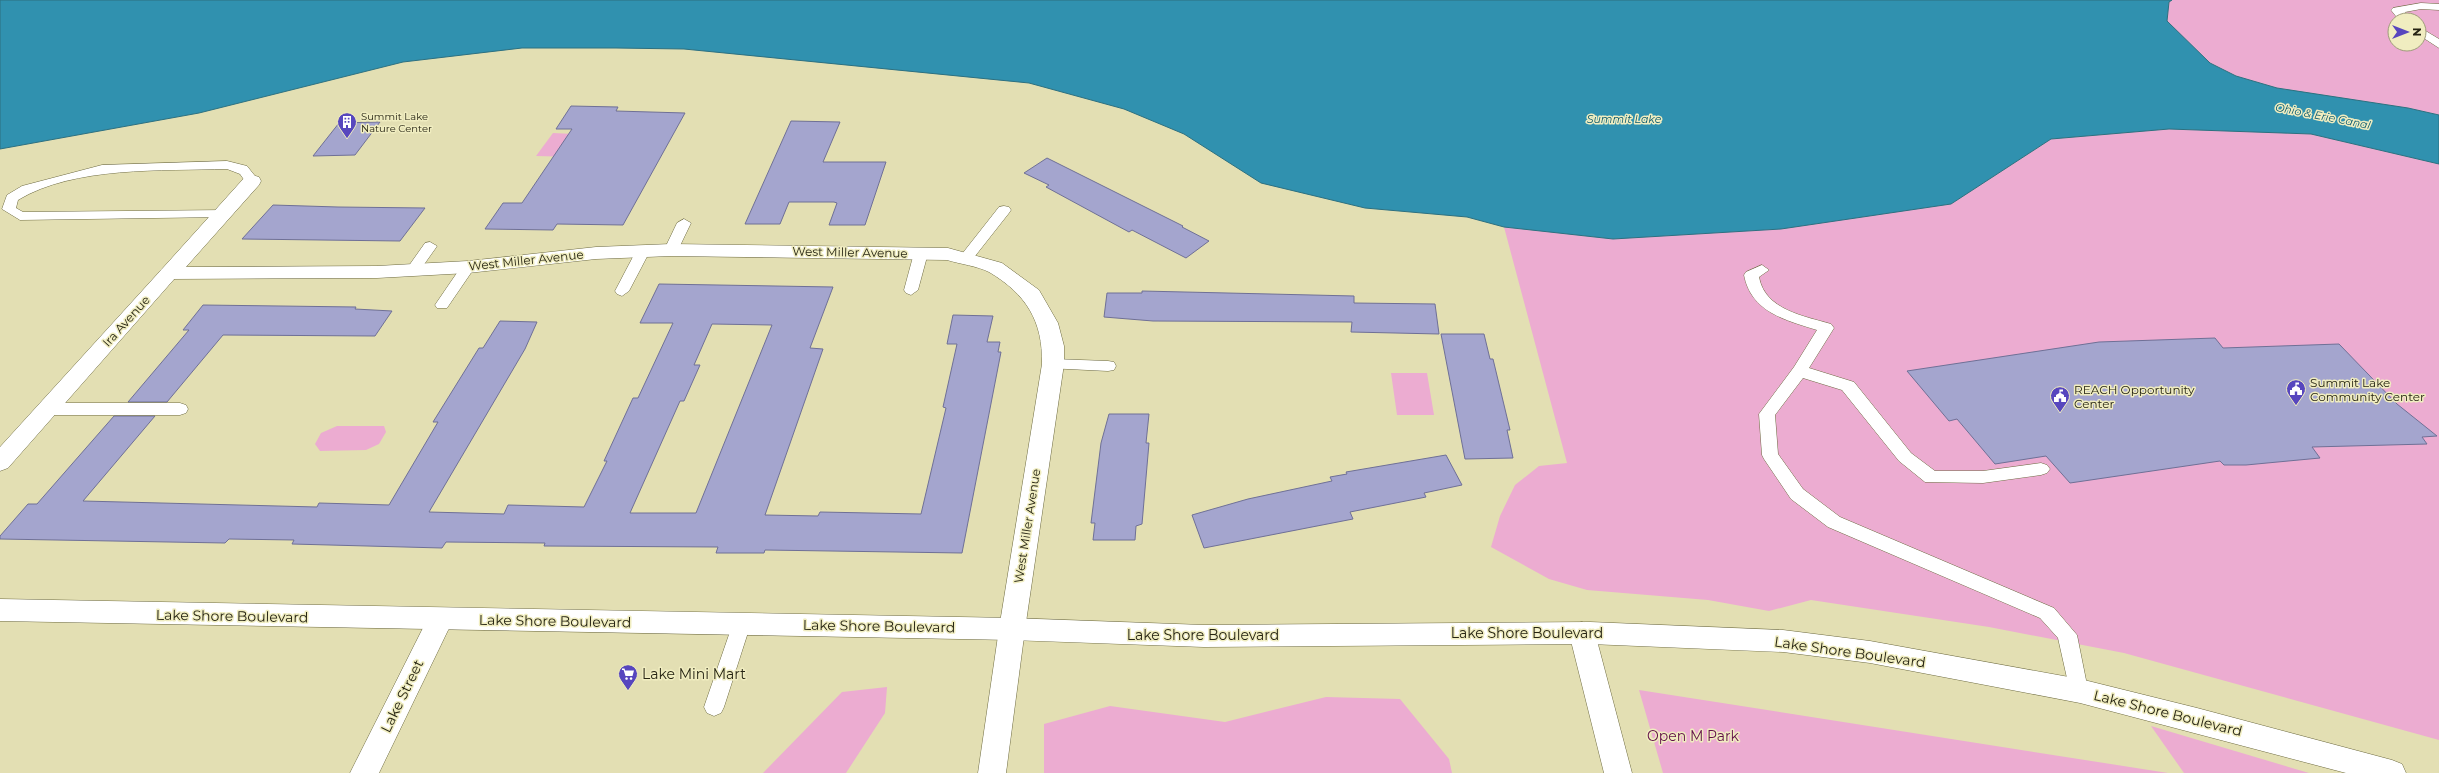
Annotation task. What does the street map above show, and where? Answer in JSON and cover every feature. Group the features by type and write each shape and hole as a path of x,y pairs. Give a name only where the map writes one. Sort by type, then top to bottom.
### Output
{"street":[{"name":"Ira Avenue","path":"0,462 252,181"},
{"name":"West Miller Avenue","path":"169,273 370,272 468,266 596,253 671,250 948,254 967,257 995,267 1032,295 1048,323 1053,346 1053,364 1012,630 992,773"},
{"name":"Lake Shore Boulevard","path":"0,610 440,620 742,623 1012,630 1123,635 1582,633 1786,641 1892,656 2078,690 2266,737 2392,773"},
{"name":"Lake Street","path":"364,773 440,620"},
{"path":"1582,633 1618,773"}],"lane":[{"path":"2395,5 2439,7"},
{"path":"2427,32 2439,34"},
{"path":"2427,36 2439,44"},
{"path":"223,212 20,216 9,209 12,198 27,189 102,169 227,165 242,168 249,173 252,181"},
{"path":"967,257 1004,210"},
{"path":"671,250 684,223"},
{"path":"413,270 430,246"},
{"path":"622,290 643,251"},
{"path":"911,290 921,253"},
{"path":"442,305 468,266"},
{"path":"1762,270 1751,275 1752,284 1757,296 1770,308 1826,328 1800,371 1767,414 1770,455 1797,494 1834,522 2047,612 2067,635 2078,690"},
{"path":"1053,364 1108,366"},
{"path":"1800,371 1848,386 1905,457 1931,477 1983,477 2041,469"},
{"path":"46,409 180,409"},
{"path":"714,707 742,623"}],"green space":[{"path":"2172,0 2439,0 2439,115 2408,108 2277,88 2236,76 2210,63 2166,21 2169,2"},
{"path":"2169,129 2311,134 2439,164 2439,740 2124,653 1989,627 1811,600 1769,611 1708,600 1587,590 1549,579 1491,547 1500,516 1515,485 1539,466 1567,463 1504,227 1613,239 1951,204 2051,139"},
{"path":"553,133 615,136 574,157 536,156"},
{"path":"1391,373 1427,373 1434,415 1397,415"},
{"path":"337,426 384,426 386,432 379,444 366,450 320,451 315,444 321,433"},
{"path":"887,687 885,713 846,773 763,773 842,692"},
{"name":"Open M Park","path":"1639,690 2168,773 1663,773"},
{"path":"1326,697 1400,699 1449,759 1452,773 1044,773 1044,724 1110,706 1225,722"},
{"path":"2151,726 2309,773 2184,773"}],"water":[{"name":"Summit Lake","path":"0,0 2172,0 2169,2 2167,21 2210,63 2236,76 2277,88 2408,108 2439,115 2439,164 2311,134 2169,129 2051,139 1951,204 1781,229 1613,239 1504,227 1467,217 1365,208 1261,183 1184,134 1124,109 1029,83 684,49 616,48 522,48 403,62 199,113 0,149"}],"building":[{"path":"571,106 618,107 616,111 685,113 623,225 557,224 553,230 485,229 503,203 522,203 572,129 556,129"},
{"path":"791,121 840,122 823,162 886,162 865,225 829,225 837,203 834,202 789,202 780,224 745,224"},
{"name":"Summit Lake Nature Center","path":"380,122 355,155 313,156 339,123"},
{"path":"1047,158 1183,226 1182,227 1209,241 1186,258 1132,230 1129,232 1046,187 1049,185 1024,173"},
{"path":"273,205 425,208 400,241 242,239"},
{"path":"659,284 833,287 810,348 823,349 765,515 818,516 820,512 921,514 946,408 943,407 957,344 947,344 953,315 993,316 987,342 1000,342 998,352 1001,352 962,553 765,550 764,553 716,553 718,547 544,546 545,543 446,542 442,548 292,544 294,540 229,539 225,543 0,539 0,536 28,504 37,504 114,416 155,416 83,501 317,507 319,503 389,505 438,422 433,422 479,348 483,348 500,321 537,322 525,349 429,512 504,514 508,505 584,507 607,461 604,461 633,398 638,398 673,323 640,323","holes":["712,324 772,325 696,513 630,513 680,401 684,401 700,365 694,365"]},
{"path":"1142,291 1354,296 1354,303 1435,304 1439,334 1351,332 1352,322 1153,321 1104,317 1107,293 1142,293"},
{"path":"203,305 356,307 355,309 392,311 375,336 223,335 167,402 128,402 189,330 183,330"},
{"path":"1441,334 1484,334 1490,359 1493,359 1510,430 1507,430 1513,458 1465,459"},
{"path":"2215,338 2223,348 2339,344 2397,404 2437,436 2422,437 2427,444 2312,447 2320,458 2246,465 2224,465 2220,461 2070,483 2046,456 1995,464 1957,419 1949,421 1907,371 2099,342"},
{"path":"1109,414 1149,414 1146,443 1149,443 1142,524 1136,526 1135,540 1093,540 1095,523 1091,523 1101,443"},
{"path":"1446,455 1462,485 1424,493 1426,497 1350,512 1353,519 1204,548 1192,515 1248,499 1332,481 1330,477 1347,474 1346,472"}],"place":[{"name":"Summit Lake Nature Center","path":"347,139"},
{"name":"Summit Lake Community Center","path":"2296,406"},
{"name":"REACH Opportunity Center","path":"2060,413"},
{"name":"Lake Mini Mart","path":"628,691"}],"water label":[{"name":"Ohio & Erie Canal","path":"2323,116"}]}
